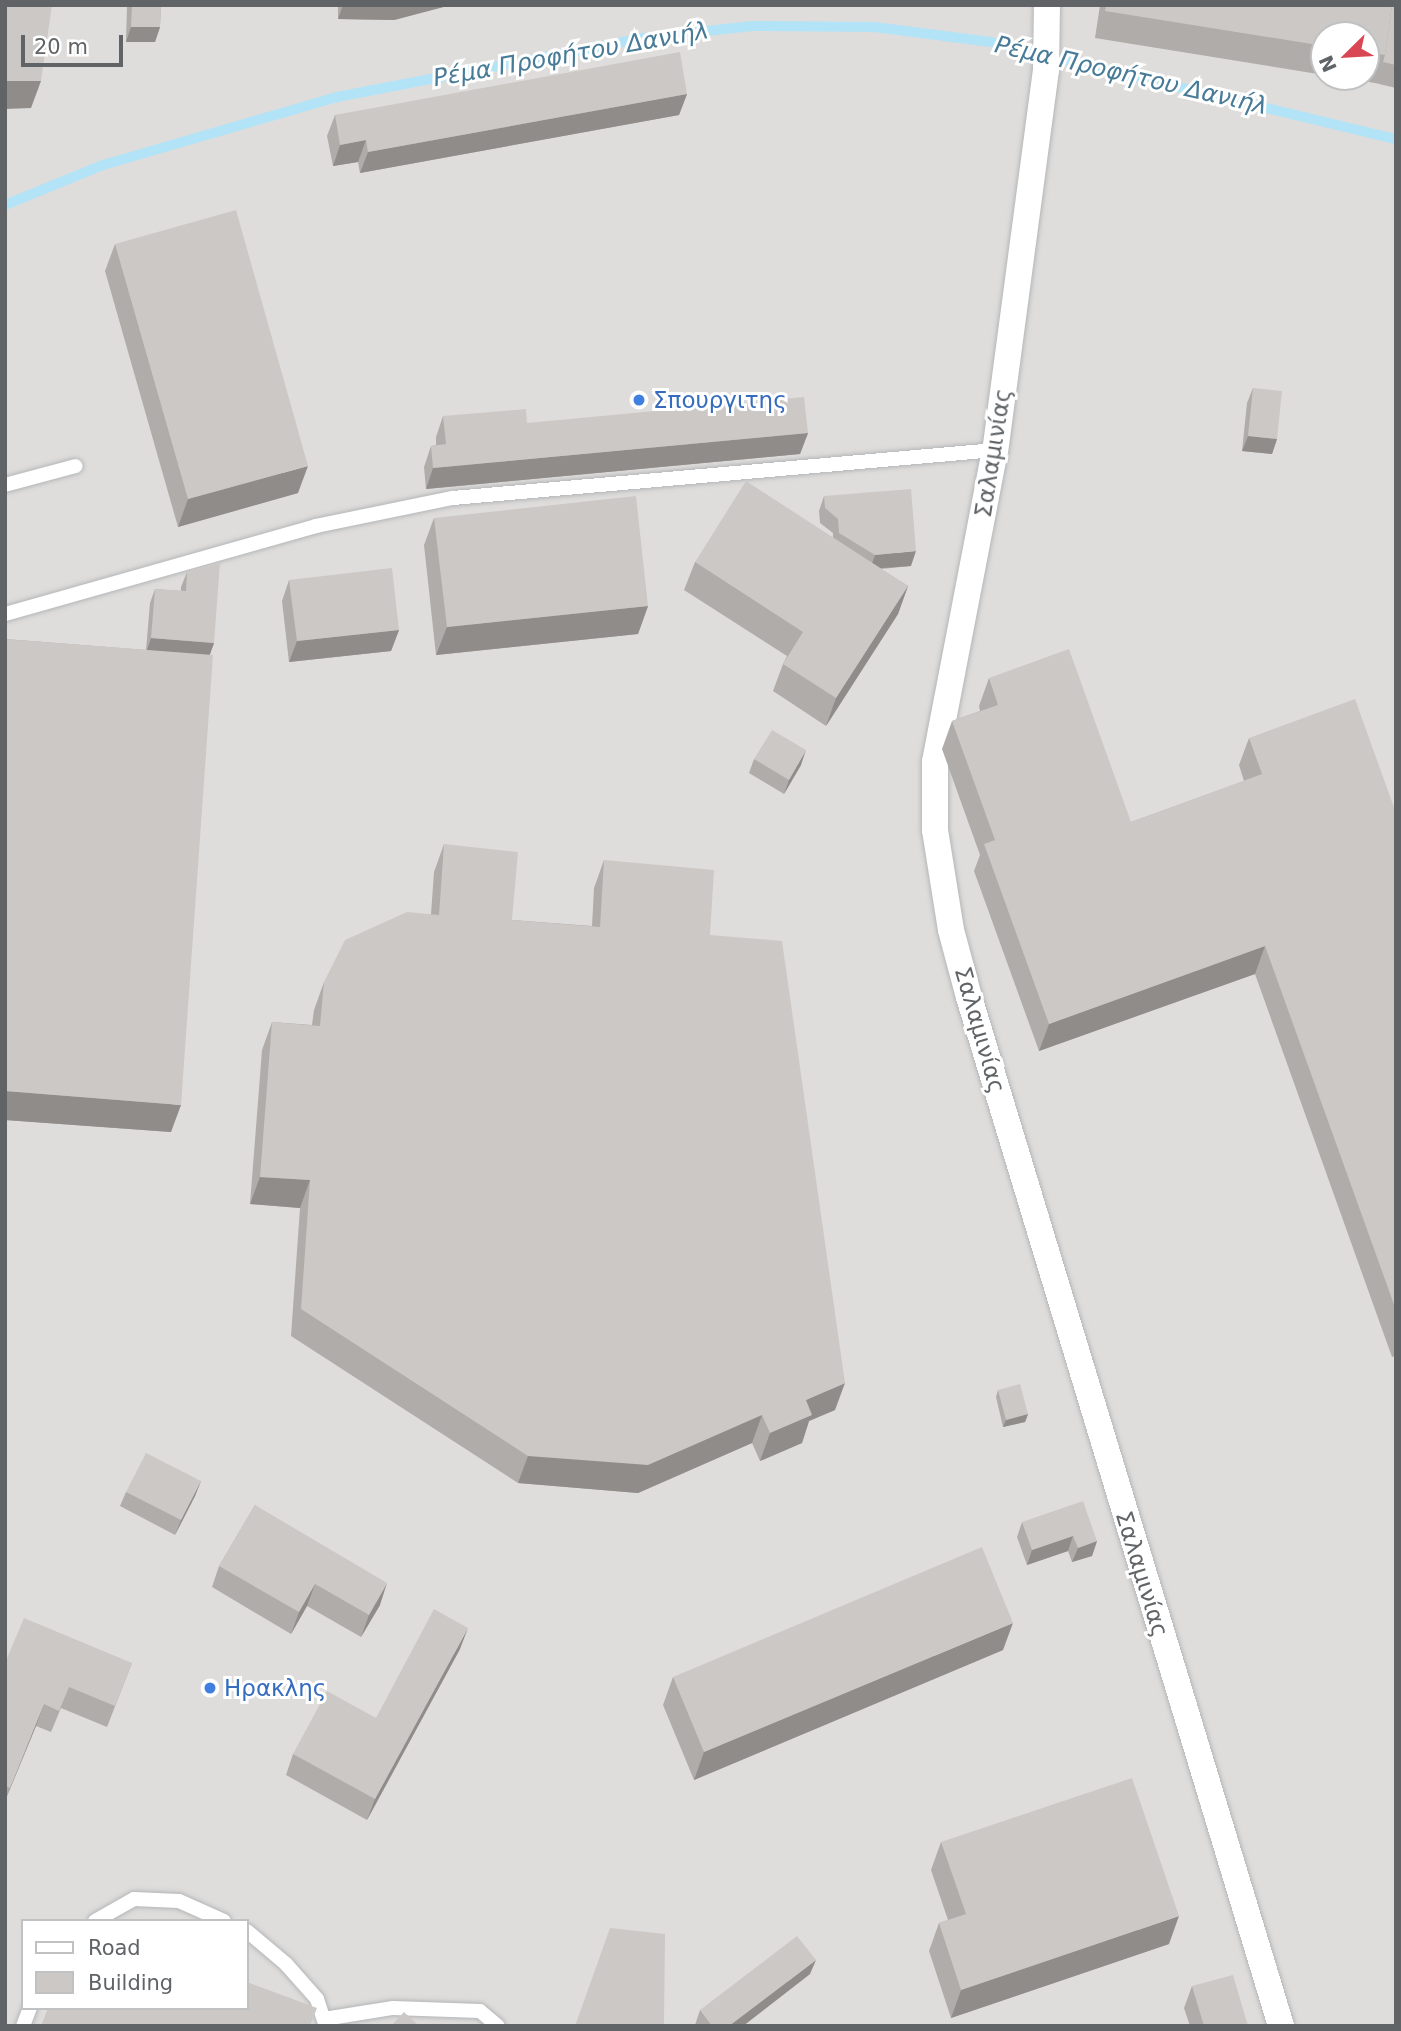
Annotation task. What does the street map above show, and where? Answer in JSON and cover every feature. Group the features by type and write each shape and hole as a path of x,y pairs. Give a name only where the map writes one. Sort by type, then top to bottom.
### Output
{"street":[{"name":"Σαλαμινίας","path":"1047,5 1046,70 995,450 935,762 935,830 946,902 969,997 1281,2026"}],"lane":[{"path":"5,614 316,526 453,498 995,450"},
{"path":"5,485 76,466"},
{"path":"99,1919 134,1899 179,1901 220,1919"},
{"path":"248,1932 317,1999 325,2023 393,2008 480,2011 498,2026"}],"shaded area":[{"path":"5,5 1396,5 1396,2026 5,2026"}],"building":[{"path":"5,5 52,5 41,81 5,81"},
{"path":"132,5 161,5 160,27 131,27"},
{"path":"1106,5 1392,5 1385,55 1380,54 1380,21 1310,21 1310,44 1105,11"},
{"path":"1392,5 1396,5 1396,65 1383,62"},
{"path":"680,52 687,94 368,152 366,140 340,145 335,115"},
{"path":"236,210 308,466 188,499 115,244"},
{"path":"1253,388 1282,391 1277,439 1248,436"},
{"path":"804,397 808,433 433,468 431,446 446,444 443,416 526,409 527,423"},
{"path":"746,481 908,586 836,698 783,664 803,632 695,562"},
{"path":"911,489 916,551 875,555 839,533 838,519 825,508 824,496"},
{"path":"636,496 648,606 447,627 434,518"},
{"path":"220,563 214,643 151,638 155,589 186,591 187,572"},
{"path":"392,568 399,630 297,641 289,580"},
{"path":"5,639 213,655 181,1105 5,1091"},
{"path":"1069,649 1131,822 1262,774 1249,738 1355,699 1396,813 1396,1310 1265,946 1049,1024 984,844 995,840 952,721 998,705 989,678"},
{"path":"772,730 806,750 789,780 754,759"},
{"path":"444,844 518,852 512,920 600,927 604,860 714,870 710,935 782,941 845,1383 806,1400 812,1415 770,1433 762,1415 648,1465 528,1456 301,1309 310,1180 260,1177 272,1022 320,1026 324,982 345,940 407,912 439,915"},
{"path":"1020,1384 1028,1414 1006,1420 998,1390"},
{"path":"146,1453 201,1481 181,1520 126,1492"},
{"path":"1083,1501 1097,1541 1078,1548 1073,1536 1032,1550 1022,1522"},
{"path":"255,1505 387,1583 369,1615 315,1584 299,1612 219,1566"},
{"path":"982,1547 1013,1623 704,1752 673,1677"},
{"path":"434,1609 468,1628 375,1799 293,1754 327,1691 376,1718"},
{"path":"24,1618 132,1663 115,1706 69,1687 59,1711 44,1704 10,1788 5,1786 5,1663"},
{"path":"1132,1778 1179,1916 961,1990 939,1923 966,1914 941,1842"},
{"path":"610,1928 665,1934 664,2026 575,2026"},
{"path":"797,1936 816,1960 729,2026 712,2026 700,2010"},
{"path":"1233,1975 1248,2026 1204,2026 1192,1986"},
{"path":"248,1982 317,2008 310,2026 41,2026 47,2010 248,2010"},
{"path":"404,2012 419,2026 391,2026"}],"waterway":[{"name":"Ρέμα Προφήτου Δανιήλ","path":"5,205 103,165 337,97 643,38 752,26 874,27 991,42 1396,139"}],"place":[{"name":"Σπουργιτης","path":"639,400"},
{"name":"Ηρακλης","path":"210,1688"}]}
